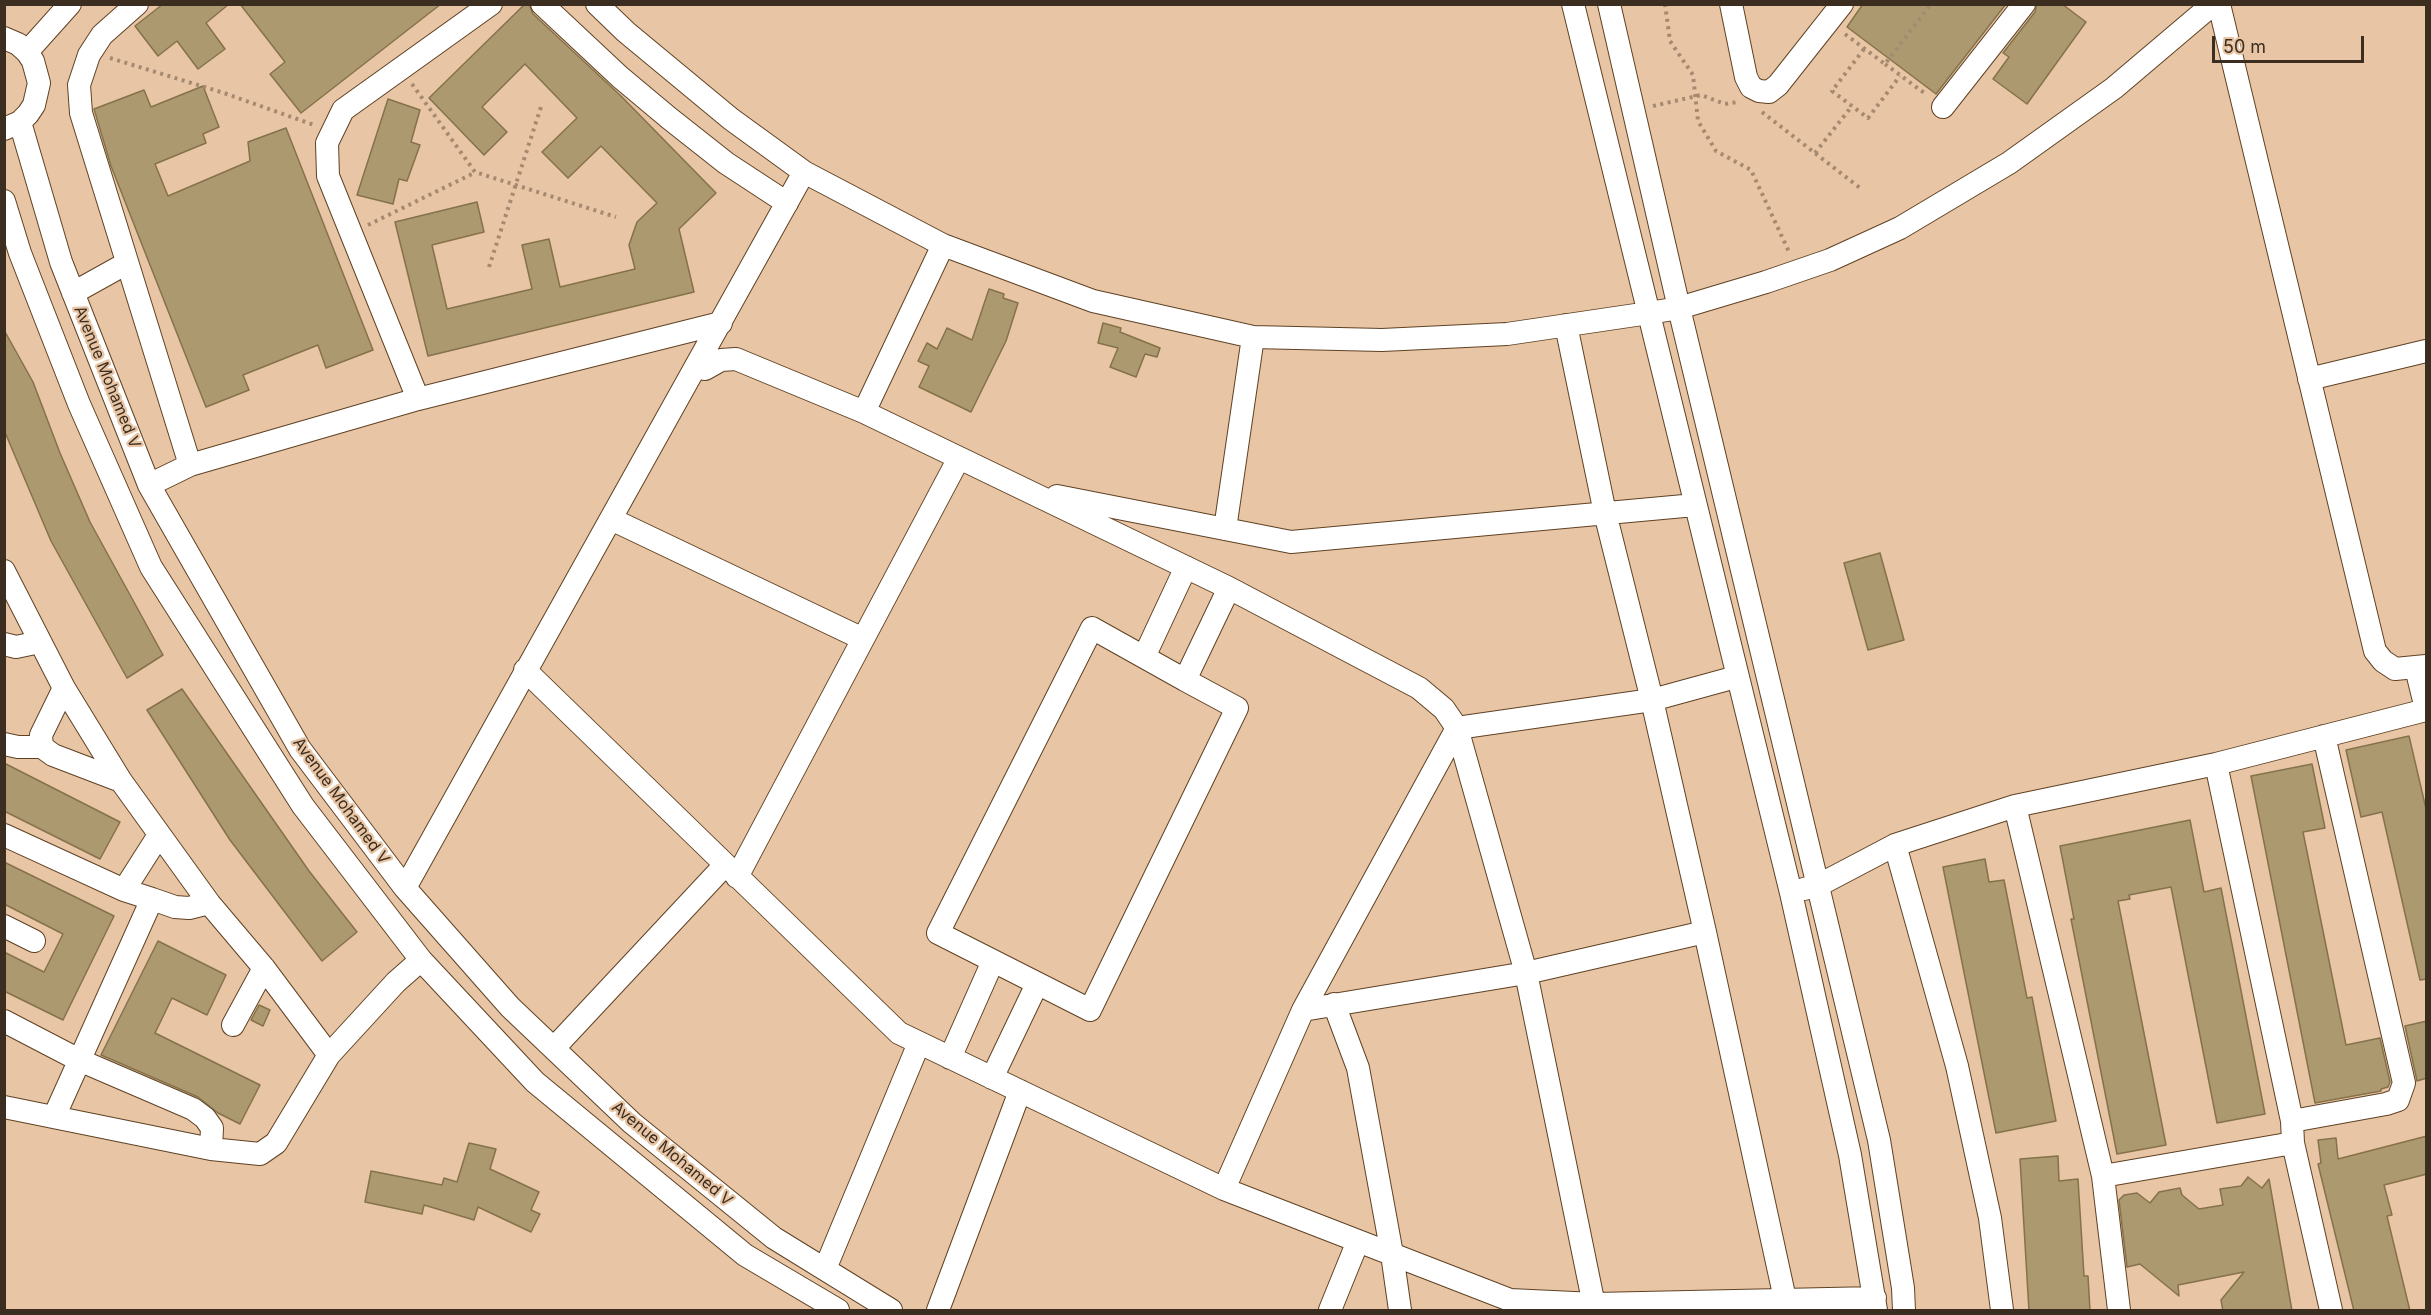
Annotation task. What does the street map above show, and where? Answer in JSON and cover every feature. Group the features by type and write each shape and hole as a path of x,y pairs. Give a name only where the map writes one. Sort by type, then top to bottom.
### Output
{"street":[{"path":"27,52 70,4"},
{"path":"137,4 102,35 89,55 79,86 81,113 190,465"},
{"path":"418,399 328,176 327,142 343,110 491,4"},
{"path":"542,4 612,70 669,118 726,163 787,202"},
{"path":"597,4 626,32 731,119 804,172 943,245 1094,301 1253,337 1382,340 1507,334 1649,314 1679,308 1830,260 1900,228 2009,163 2114,88 2213,4"},
{"path":"525,670 899,1033 1224,1189 1510,1300 1595,1307 1875,1304 1850,1155 1791,892 1736,677 1573,4"},
{"path":"1609,4 1679,308 1879,1140 1903,1288 1904,1311"},
{"path":"1731,4 1746,77 1752,87 1753,96 1769,92 1779,85 1835,13"},
{"path":"1943,107 2024,4"},
{"path":"1791,892 1819,885 1895,845 2015,806 2216,764 2427,710 2421,667 2395,669 2382,661 2376,651 2219,4"},
{"path":"4,38 18,44 27,52 33,61 39,83 34,105 12,126"},
{"name":"Avenue Mohamed V","path":"12,126 73,293 149,485 300,749 405,888 510,1007 632,1123 774,1238 891,1311"},
{"path":"405,888 804,172"},
{"name":"Avenue Mohamed V","path":"4,201 21,253 79,404 151,567 303,806 422,960 535,1083 745,1255 838,1311"},
{"path":"864,412 943,245"},
{"path":"73,293 127,263"},
{"path":"149,485 190,465 418,399 721,323"},
{"path":"1566,326 1605,513 1652,700 1706,932 1784,1305"},
{"path":"1225,529 1253,337"},
{"path":"2309,379 2427,351"},
{"path":"696,367 705,369 721,360 735,359 864,412 1229,588 1419,688 1444,709 1457,728 1526,973 1595,1307"},
{"path":"554,1048 731,871 863,639 959,458"},
{"path":"1026,490 1291,542 1695,505"},
{"path":"610,519 863,639"},
{"path":"1144,657 1186,567"},
{"path":"4,571 64,688 121,781 209,903 264,968 329,1055"},
{"path":"1185,680 1229,588"},
{"path":"1092,628 1144,657 1238,708 1090,1011 938,933 1092,628"},
{"path":"4,644 16,647 40,642"},
{"path":"1457,728 1652,700 1736,677"},
{"path":"42,747 41,735 64,688"},
{"path":"1224,1189 1303,1010 1457,728"},
{"path":"2103,1176 2293,1132 2397,1100 2404,1083 2324,736"},
{"path":"4,744 18,747 42,747 53,755 121,781"},
{"path":"2216,764 2331,1311"},
{"path":"2015,806 2103,1176 2119,1311"},
{"path":"4,835 124,890 175,907 189,908 209,903"},
{"path":"124,890 159,835"},
{"path":"1895,845 1957,1066 1990,1218 2002,1311"},
{"path":"54,1117 152,899"},
{"path":"4,926 34,941"},
{"path":"1303,1010 1526,973 1706,932"},
{"path":"4,1107 211,1149 260,1154 276,1143 329,1055 396,982 422,960"},
{"path":"950,1058 993,961"},
{"path":"233,1025 264,968"},
{"path":"992,1078 1037,984"},
{"path":"1334,1004 1358,1068 1392,1254 1400,1311"},
{"path":"4,1021 79,1060 193,1109 205,1118 212,1128 211,1149"},
{"path":"825,1269 919,1043"},
{"path":"938,1311 1020,1091"},
{"path":"1330,1311 1358,1241"}],"path":[{"path":"1665,4 1670,41 1693,75 1698,120 1716,151 1751,170 1798,271"},
{"path":"1885,64 1931,4"},
{"path":"1835,13 1864,49 1943,107"},
{"path":"1864,49 1832,91 1868,118 1900,76"},
{"path":"89,55 114,58 224,93 332,132"},
{"path":"401,69 475,172 616,217"},
{"path":"1634,111 1701,94 1725,104 1753,96 1815,153 1860,188"},
{"path":"1815,153 1852,106"},
{"path":"489,267 541,107"},
{"path":"351,233 475,172"}],"building":[{"path":"163,4 229,4 206,23 225,49 198,69 177,41 158,56 135,26"},
{"path":"240,4 441,4 301,113 270,74 285,62"},
{"path":"525,4 529,4 533,14 621,96 716,193 679,229 694,292 428,356 395,222 477,202 484,232 432,245 447,309 532,289 522,245 549,239 560,287 635,269 629,245 637,222 657,203 601,146 568,178 542,152 577,118 525,64 482,107 507,132 484,155 429,98"},
{"path":"1863,4 2006,4 1936,94 1847,27"},
{"path":"2037,4 2062,4 2086,22 2027,104 1993,79 2009,57 2003,53 2035,12"},
{"path":"203,86 219,127 203,134 206,143 155,164 168,196 250,161 248,142 286,128 373,350 326,368 318,345 243,375 249,390 206,407 111,166 94,109 144,90 151,107"},
{"path":"388,99 420,110 411,142 420,145 407,181 399,179 393,204 357,195"},
{"path":"989,289 1004,294 1003,298 1018,303 1006,341 971,412 919,387 929,366 918,361 927,343 937,349 947,328 972,340"},
{"path":"1103,323 1121,328 1120,332 1160,348 1157,357 1145,354 1136,377 1110,367 1118,348 1098,343"},
{"path":"4,330 33,382 90,522 163,655 127,678 51,541 4,430"},
{"path":"1880,553 1904,640 1868,650 1844,563"},
{"path":"182,689 309,871 357,932 322,961 230,840 147,710"},
{"path":"2409,736 2427,813 2427,979 2420,980 2382,812 2361,817 2346,750"},
{"path":"4,763 120,822 100,859 4,811"},
{"path":"2312,764 2325,828 2303,832 2346,1045 2380,1038 2390,1082 2388,1087 2381,1091 2315,1103 2251,776"},
{"path":"2190,820 2204,892 2221,888 2265,1114 2217,1123 2171,887 2129,895 2130,899 2118,901 2166,1145 2117,1154 2071,919 2074,919 2060,846"},
{"path":"1985,859 1989,882 2004,880 2027,998 2032,997 2056,1121 1996,1133 1943,867"},
{"path":"4,862 114,916 63,1020 4,991 4,952 44,972 63,934 4,904"},
{"path":"158,941 226,975 207,1015 172,998 155,1033 260,1085 240,1124 218,1113 198,1097 101,1055"},
{"path":"259,1005 270,1010 263,1026 251,1020"},
{"path":"2427,1021 2427,1078 2417,1081 2405,1026"},
{"path":"2427,1136 2427,1174 2384,1185 2392,1215 2387,1216 2410,1311 2354,1311 2318,1164 2321,1163 2318,1140 2336,1138 2338,1159"},
{"path":"469,1143 496,1149 490,1169 539,1192 531,1210 540,1214 531,1232 478,1207 474,1220 424,1205 422,1214 365,1202 371,1171 442,1185 444,1178 457,1182"},
{"path":"2058,1156 2059,1181 2078,1179 2084,1276 2088,1276 2090,1311 2029,1311 2020,1159"},
{"path":"2248,1177 2262,1188 2269,1179 2292,1311 2223,1311 2221,1300 2244,1272 2178,1285 2179,1296 2140,1264 2127,1267 2119,1200 2124,1195 2137,1193 2150,1203 2159,1192 2180,1188 2182,1195 2199,1209 2223,1205 2220,1189 2241,1186"}]}
